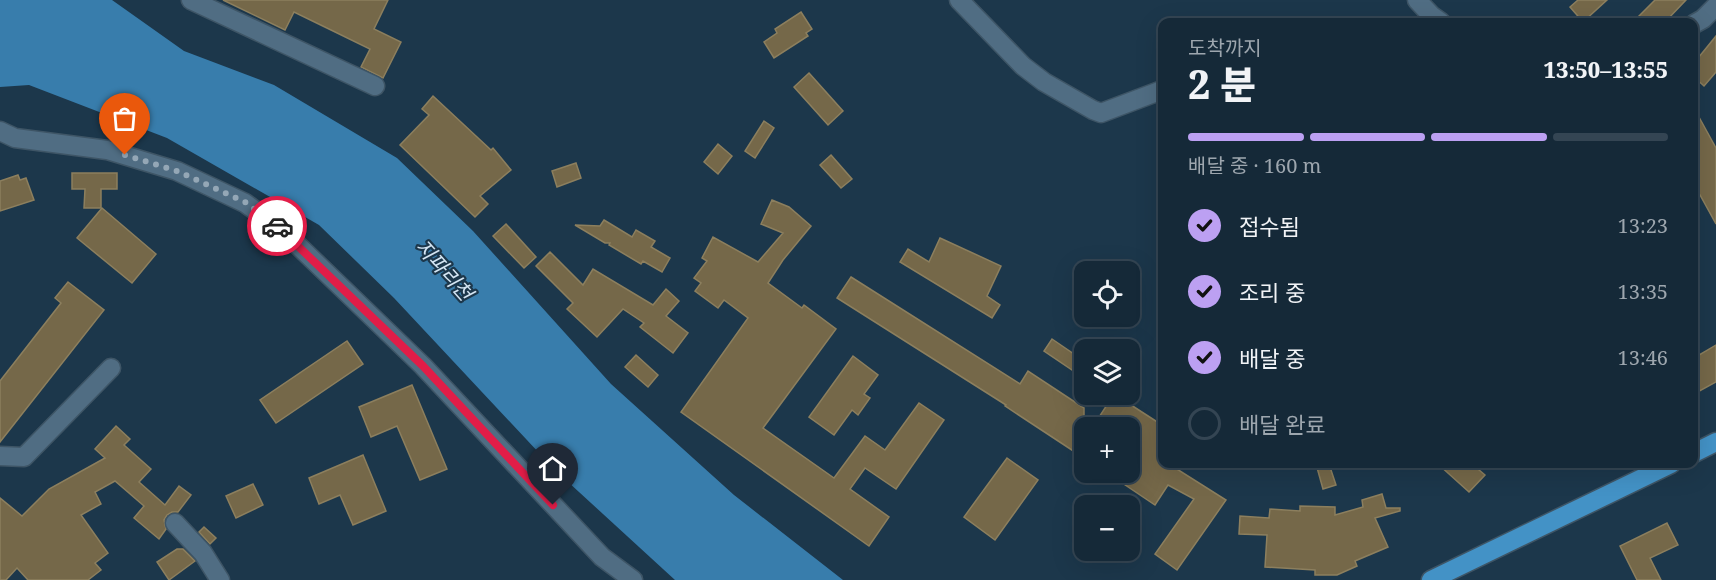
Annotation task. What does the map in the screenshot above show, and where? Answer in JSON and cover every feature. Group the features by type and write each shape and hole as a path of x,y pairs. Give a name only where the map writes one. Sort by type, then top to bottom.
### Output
{"main road":[{"path":"1698,451 1716,442"},
{"path":"1431,580 1663,468"}],"street":[{"path":"191,0 375,86"},
{"path":"959,0 1000,45 1023,66 1044,82 1093,110 1101,113 1158,92"},
{"path":"1417,0 1435,18"},
{"path":"1698,22 1716,6"},
{"path":"0,131 15,138 107,150 177,171 245,202 282,230 423,366 602,557 633,580"},
{"path":"0,456 24,457 111,368"},
{"path":"175,523 203,553 220,580"}],"water":[{"name":"지파리천","path":"0,0 112,0 184,51 274,85 397,158 473,231 611,384 734,495 843,580 675,580 555,470 394,298 319,225 167,138 29,85 0,87"}],"building":[{"path":"223,0 388,0 374,29 401,42 383,78 361,67 370,49 294,12 285,30"},
{"path":"1578,0 1607,0 1587,18 1580,18 1570,7"},
{"path":"1655,0 1686,0 1669,18 1637,18"},
{"path":"801,12 812,29 806,33 808,36 774,58 764,42 777,33 775,29"},
{"path":"1716,36 1716,72 1704,86 1698,81 1698,58"},
{"path":"809,73 843,111 828,125 794,87"},
{"path":"433,96 491,150 493,148 511,170 480,196 488,204 475,217 400,145 429,115 422,109"},
{"path":"1698,115 1716,148 1716,224 1698,191"},
{"path":"764,121 774,128 755,158 745,151"},
{"path":"718,144 732,156 718,174 704,162"},
{"path":"831,155 852,179 841,188 820,165"},
{"path":"576,163 581,178 557,187 552,171"},
{"path":"72,173 117,173 117,189 101,189 101,208 84,208 85,189 72,189"},
{"path":"18,175 20,180 26,178 34,200 0,211 0,181"},
{"path":"772,200 789,207 811,226 783,260 768,283 802,308 804,305 836,329 763,428 834,478 865,436 885,450 919,403 944,420 896,489 865,468 850,489 889,517 869,546 681,412 748,318 724,300 718,308 695,291 701,283 694,278 707,261 702,258 713,237 758,262 783,233 761,224"},
{"path":"102,208 156,254 132,283 77,238"},
{"path":"604,220 632,237 636,230 655,241 651,247 670,258 662,272 643,261 641,264 609,245 610,243 605,243 575,225 600,226"},
{"path":"506,224 536,257 524,268 493,236"},
{"path":"940,238 1001,266 987,296 1000,305 992,318 900,262 908,249 929,262"},
{"path":"550,252 583,285 593,269 653,305 666,289 679,301 666,316 688,333 673,353 640,327 644,323 623,309 597,337 567,309 573,303 536,266"},
{"path":"851,277 1020,384 1028,371 1074,401 1074,405 1084,408 1084,417 1074,417 1074,451 1006,405 837,298"},
{"path":"68,282 104,310 0,442 0,381 61,303 55,298"},
{"path":"1052,339 1074,354 1074,371 1044,351"},
{"path":"347,341 363,364 276,423 260,400"},
{"path":"1716,345 1716,382 1698,392 1698,356"},
{"path":"636,355 658,375 648,387 625,367"},
{"path":"853,356 878,375 864,394 870,398 858,415 852,410 834,435 809,417"},
{"path":"412,385 447,469 420,480 397,426 371,437 359,407"},
{"path":"1107,405 1131,405 1158,422 1158,468 1175,468 1226,500 1177,570 1155,554 1194,499 1168,485 1155,505 1122,483 1140,483 1140,417 1099,417"},
{"path":"116,426 130,439 124,445 151,469 139,482 165,505 179,486 191,495 178,512 167,515 164,520 166,529 159,539 134,518 144,506 115,481 95,492 101,504 81,515 108,553 95,563 101,570 88,580 28,580 17,568 6,580 0,580 0,498 22,516 49,489 105,458 95,449"},
{"path":"363,455 386,511 353,525 340,495 319,504 309,478"},
{"path":"1007,458 1038,480 995,540 964,517"},
{"path":"1317,468 1330,468 1336,485 1323,489"},
{"path":"1442,468 1477,468 1485,475 1469,492"},
{"path":"253,484 263,505 236,518 226,496"},
{"path":"1382,494 1386,508 1400,508 1400,511 1375,518 1388,547 1355,561 1357,566 1337,575 1315,575 1315,570 1265,567 1267,535 1239,534 1240,516 1269,518 1270,509 1300,511 1300,506 1335,507 1335,515 1363,507 1362,500"},
{"path":"1667,523 1678,545 1650,558 1661,580 1637,580 1620,546"},
{"path":"204,527 216,538 210,544 199,532"},
{"path":"177,549 183,549 195,561 169,580 157,562"}],"way so far":[{"path":"125,155 177,171 245,202 277,226"}],"route":[{"path":"277,226 423,366 553,505"}]}
